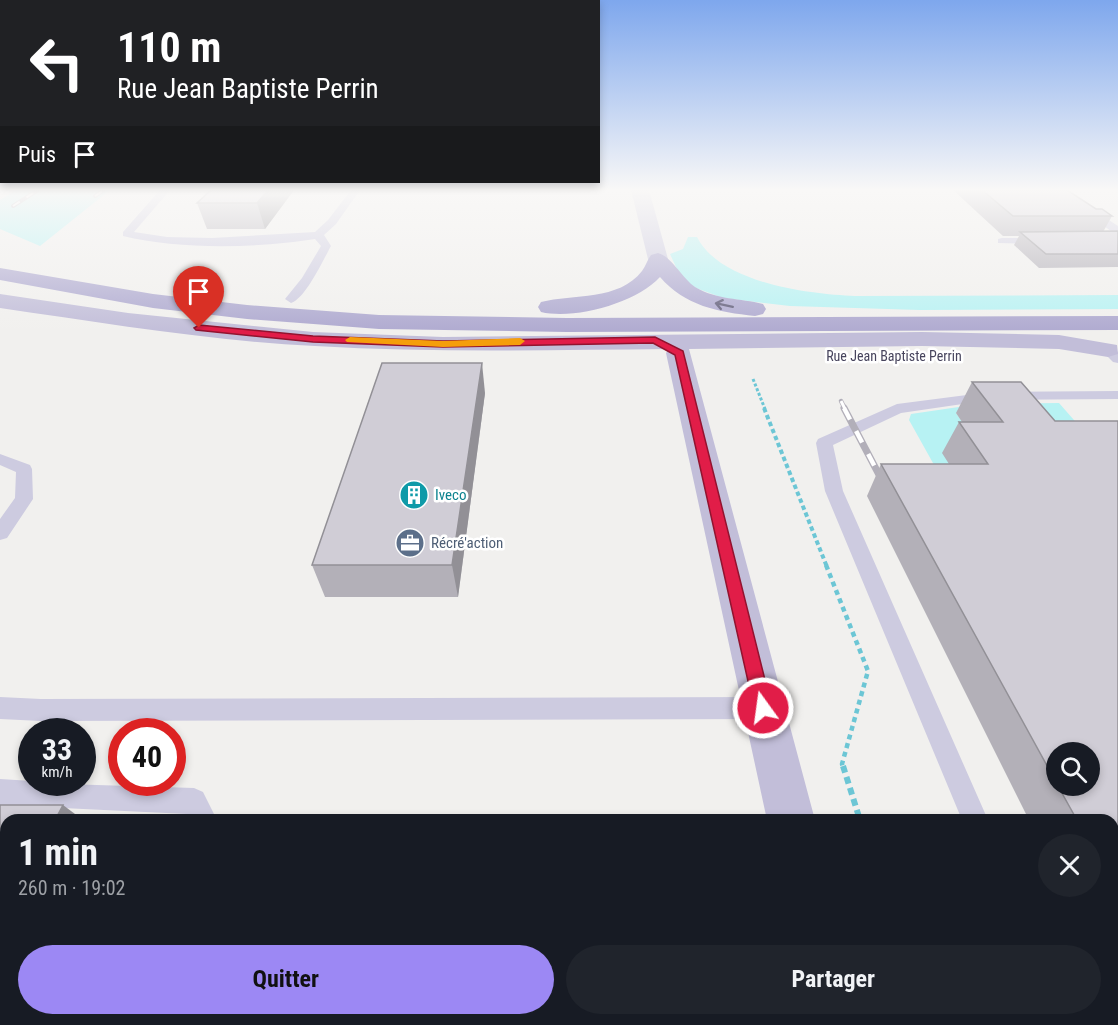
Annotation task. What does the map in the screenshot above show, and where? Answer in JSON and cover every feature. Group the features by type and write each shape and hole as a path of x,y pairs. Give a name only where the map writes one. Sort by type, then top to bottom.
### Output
{"main road":[{"path":"0,256 142,282 291,299 520,308 569,306 610,298 632,289 654,273 658,259"},
{"path":"658,259 665,273 682,289 729,306 785,311 1030,316 1118,322"},
{"path":"0,274 153,301 247,312 379,322 567,325 1118,322"},
{"name":"Rue Jean Baptiste Perrin","path":"0,300 40,308 223,331 313,339 443,344 877,339 1059,342 1115,353"},
{"name":"Rue Jean Baptiste Perrin","path":"679,353 686,347 824,347 877,339"},
{"name":"Rue Jean Baptiste Perrin","path":"655,340 679,353"},
{"name":"Rue Jean Baptiste Perrin","path":"443,344 486,349 950,357 1115,353"},
{"path":"679,353 789,814"}],"street":[{"path":"652,238 658,259"}],"lane":[{"path":"141,238 176,240 301,238"},
{"path":"291,299 307,279 326,246 320,238"},
{"path":"1002,241 1055,241"},
{"path":"972,814 834,491 824,443 897,409 990,396 1118,395"},
{"path":"0,459 24,469 24,499 0,533"},
{"path":"0,708 77,710 763,708"},
{"path":"0,792 194,801 201,814"}],"path":[{"path":"753,379 868,671 842,764 858,814"}],"shaded area":[{"path":"21,238 50,238 40,246"},
{"path":"688,238 698,238 708,253 725,265 745,275 790,289 855,296 1118,295 1118,309 920,310 790,306 723,298 696,288 681,278 670,254 683,249"},
{"path":"1059,403 1103,453 956,413 984,453 961,483 943,481 909,420 911,414 979,404"}],"building":[{"path":"1027,238 1118,238 1118,254 1046,254"},
{"name":"Iveco","path":"382,363 482,363 452,565 312,565"},
{"path":"972,382 1021,382 1055,421 1118,421 1118,814 1074,814 1064,796 1100,796 1100,742 1046,742 1046,764 881,464 988,464 959,422 1003,422"},
{"path":"0,805 63,805 58,814 0,814"}],"railway":[{"path":"841,401 845,409"},
{"path":"844,408 886,488"}],"slow traffic":[{"path":"350,340 443,344 520,341"}],"place":[{"name":"Iveco","path":"414,495"},
{"name":"Récré'action","path":"410,543"}],"route":[{"path":"199,328 313,339 443,344 655,340 679,353 763,708"}]}
